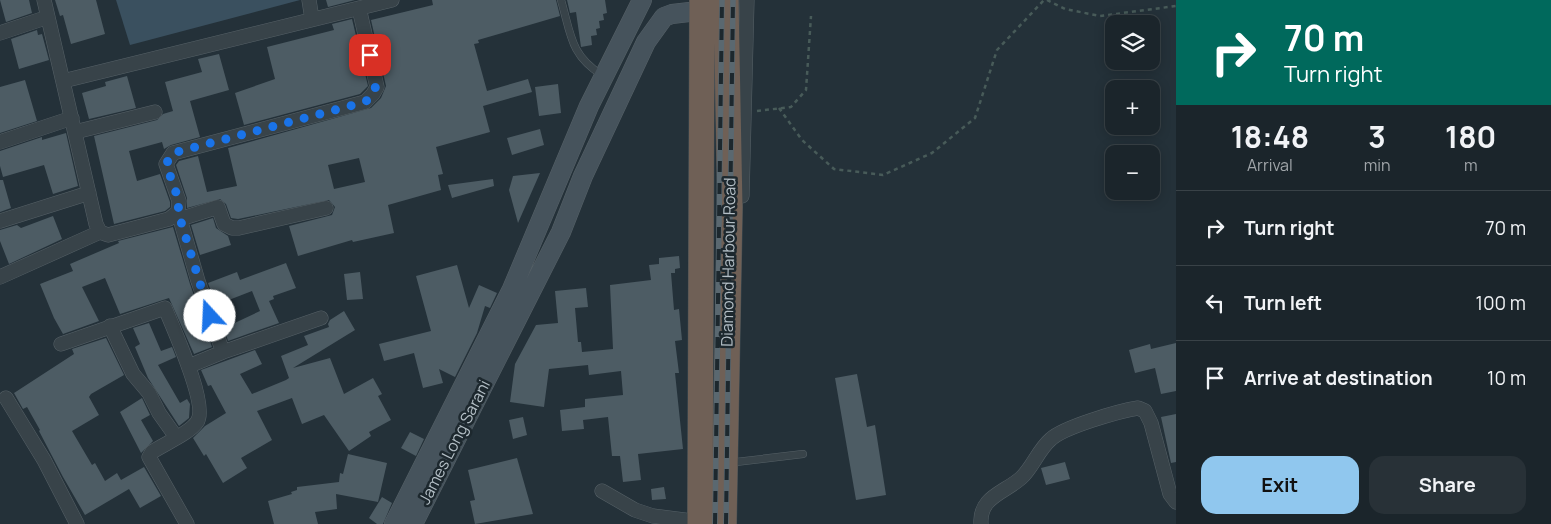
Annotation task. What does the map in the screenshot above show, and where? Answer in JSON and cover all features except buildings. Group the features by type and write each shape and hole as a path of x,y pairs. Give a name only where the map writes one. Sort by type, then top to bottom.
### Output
{"highway":[{"name":"Diamond Harbour Road","path":"708,523 730,207 721,4"}],"main road":[{"path":"394,524 512,289 604,76 642,0"},
{"name":"James Long Sarani","path":"413,524 561,232 583,176 646,42 657,24 664,17 721,4"}],"street":[{"path":"44,0 96,224 100,232 108,235 179,216 218,208 224,224 232,228 326,208"},
{"path":"309,0 312,19"},
{"path":"63,81 392,0"},
{"path":"721,4 744,113 736,524"},
{"path":"223,352 196,276 179,216 179,201 166,164 173,153 365,102 377,87 359,8"},
{"path":"0,33 48,17"},
{"path":"76,132 155,112"},
{"path":"0,142 72,118"},
{"path":"0,221 89,193"},
{"path":"0,277 100,232"},
{"path":"61,344 165,308 189,366 200,414 196,424 152,452 149,457 187,524"},
{"path":"189,366 223,352 321,318"},
{"path":"110,326 133,374 149,393 159,414 176,437"},
{"path":"6,398 44,460 77,524"},
{"path":"981,524 982,508 986,502 1020,479 1052,438 1065,431 1138,408 1145,412 1151,422 1170,476 1170,494 1176,502"},
{"path":"602,491 635,510 653,516 708,523"}],"lane":[{"path":"561,0 575,50 588,66 604,76"},
{"path":"736,462 803,454"}],"path":[{"path":"778,108 802,140 834,169 883,174 932,153 975,118 997,50 1046,0 1065,9 1100,16 1176,6"},
{"path":"744,113 791,106 806,90 811,16"}],"water":[{"path":"116,0 300,0 130,45"}],"railway":[{"path":"715,524 722,0"},
{"path":"726,524 733,0"}],"route":[{"path":"210,316 196,276 178,212 179,201 166,164 167,158 173,153 365,102 377,87 370,55"}]}
